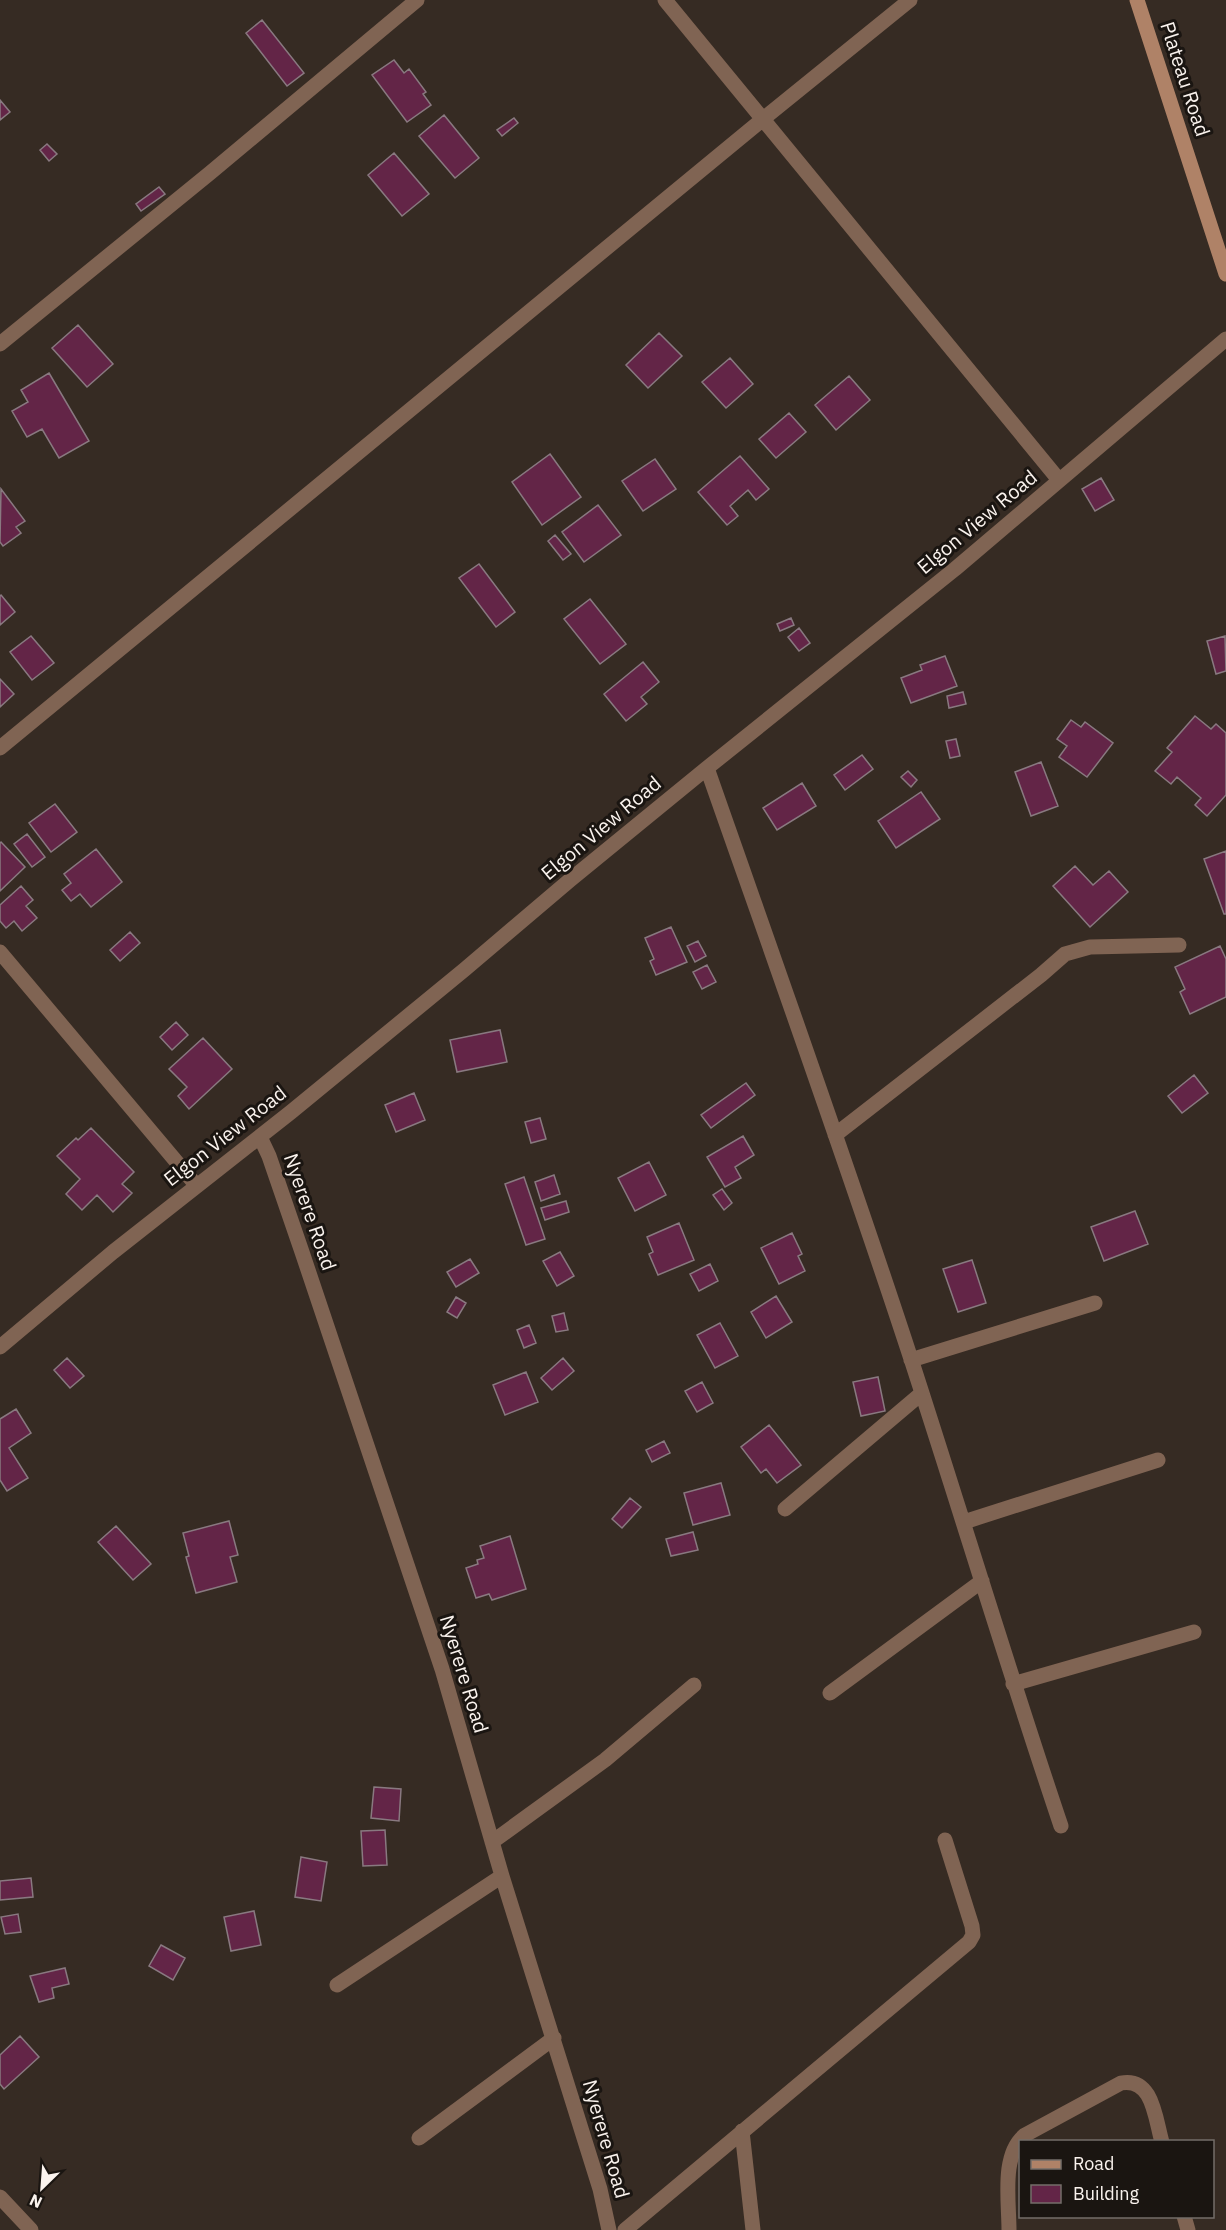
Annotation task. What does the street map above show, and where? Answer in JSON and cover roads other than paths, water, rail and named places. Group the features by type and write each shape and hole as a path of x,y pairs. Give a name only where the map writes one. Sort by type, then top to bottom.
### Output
{"street":[{"path":"0,344 417,0"},
{"path":"665,0 1059,480"},
{"path":"0,748 910,0"},
{"name":"Plateau Road","path":"1137,0 1226,274"},
{"name":"Elgon View Road","path":"0,1347 196,1185 260,1137 465,970 570,880 707,768 956,569 1226,339"},
{"path":"707,768 911,1360 964,1522 1013,1684 1061,1826"},
{"path":"835,1135 1065,954 1090,947 1179,945"},
{"path":"0,952 196,1185"},
{"name":"Nyerere Road","path":"260,1137 269,1156 302,1252 442,1669 502,1876 600,2189 609,2230"},
{"path":"911,1360 1095,1303"},
{"path":"785,1509 922,1393"},
{"path":"964,1522 1158,1460"},
{"path":"830,1693 982,1581"},
{"path":"1013,1684 1194,1632"},
{"path":"492,1842 605,1760 694,1685"},
{"path":"625,2230 969,1942 973,1935 972,1926 945,1840"},
{"path":"337,1985 502,1876"},
{"path":"419,2138 554,2038"},
{"path":"1009,2230 1010,2156 1017,2141 1025,2135 1121,2083 1131,2081 1140,2084 1147,2091 1161,2140"},
{"path":"742,2131 753,2230"},
{"path":"0,2197 31,2230"}]}
